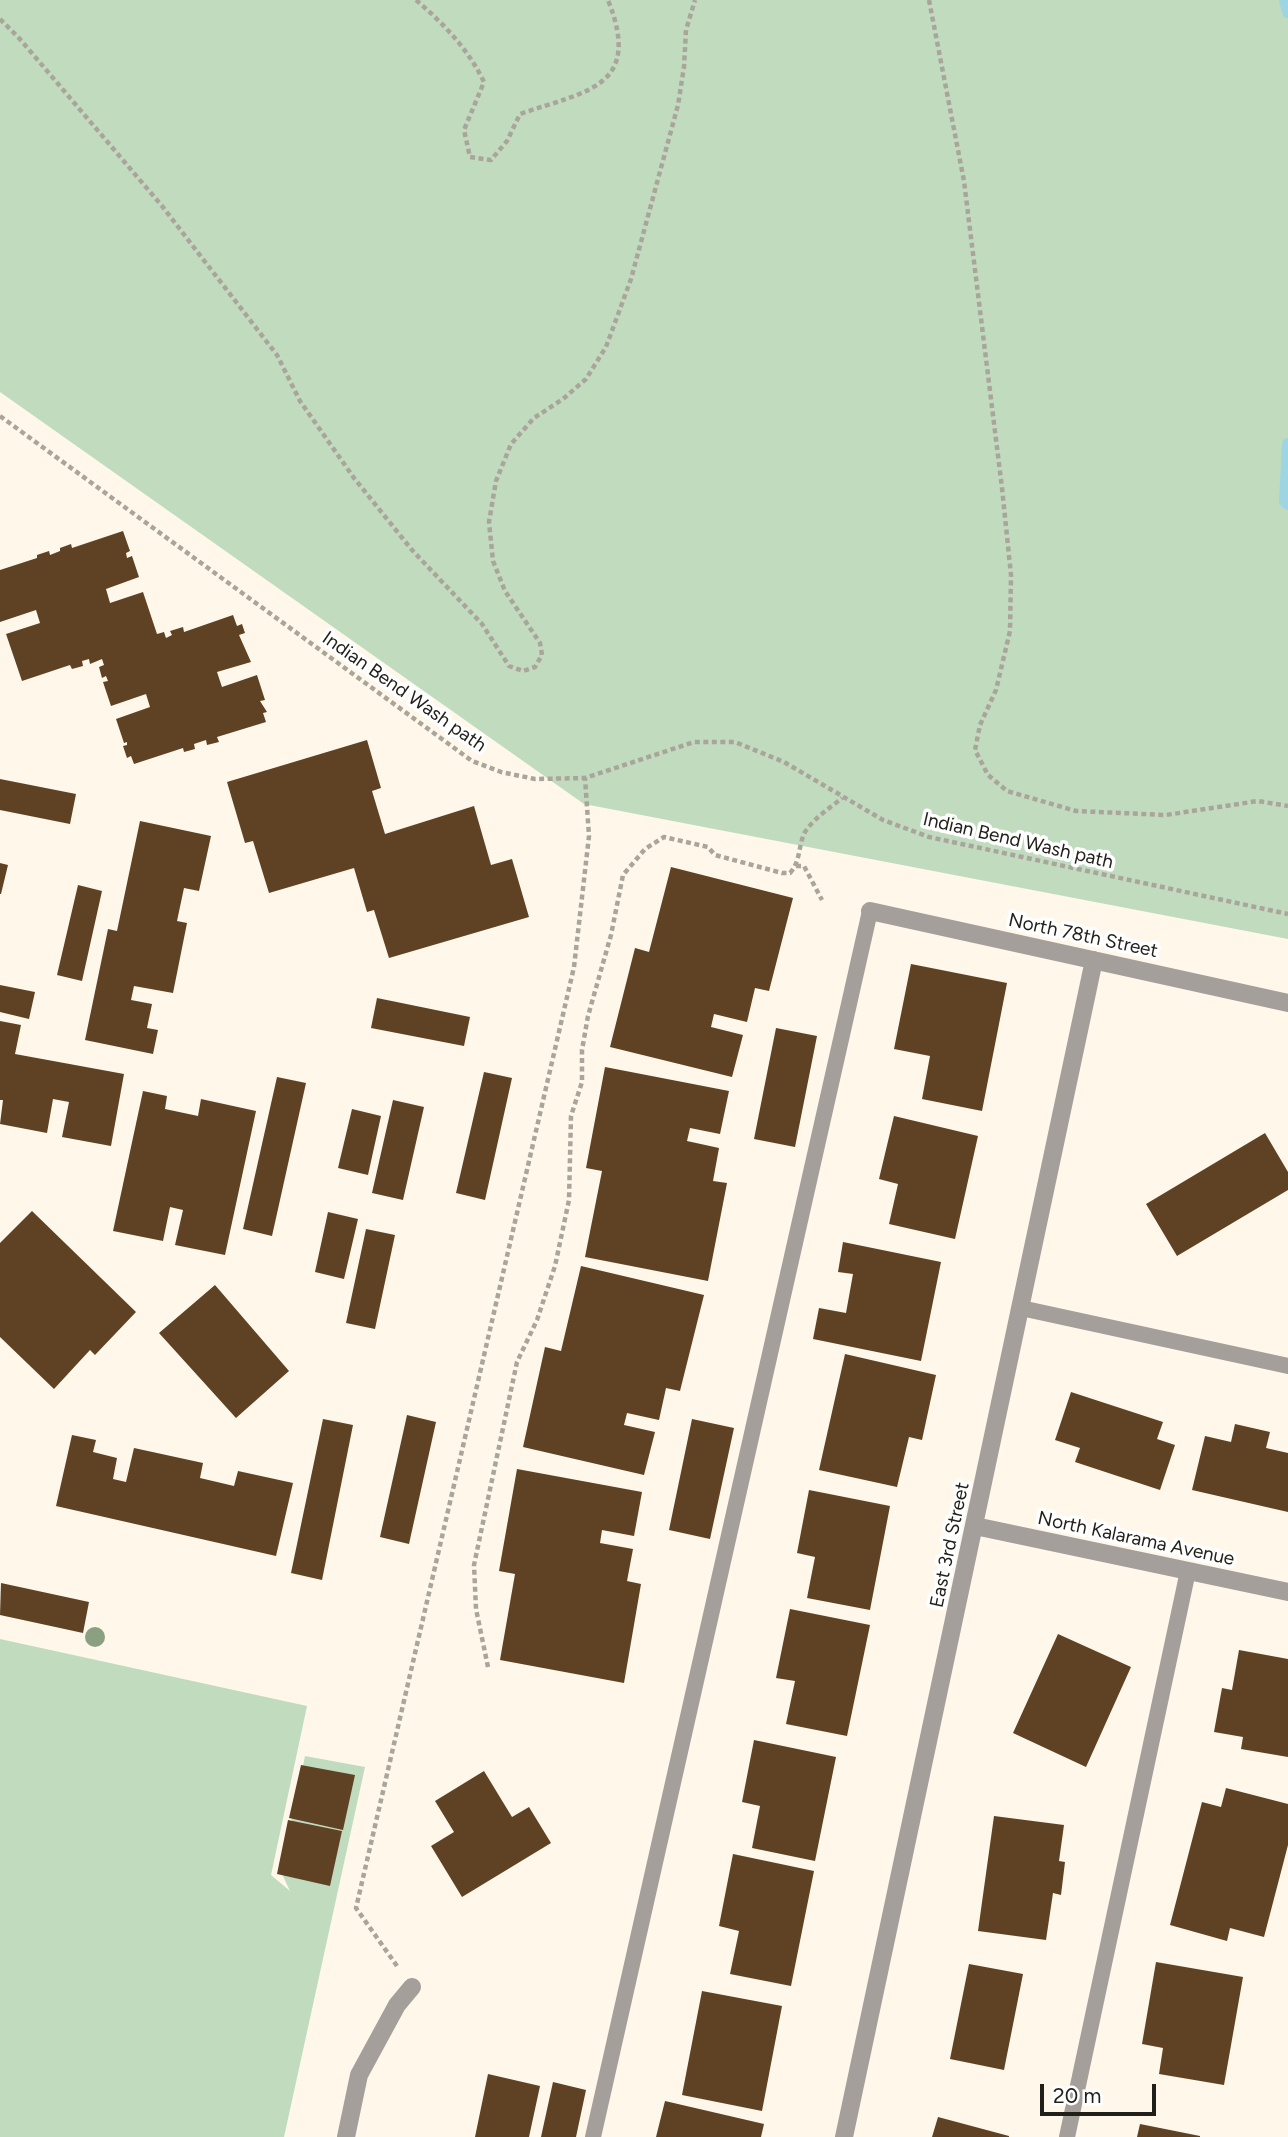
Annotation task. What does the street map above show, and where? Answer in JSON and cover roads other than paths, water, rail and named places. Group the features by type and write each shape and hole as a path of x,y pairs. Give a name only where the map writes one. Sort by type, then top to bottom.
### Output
{"street":[{"name":"North 78th Street","path":"870,911 1288,1003"},
{"name":"East 3rd Street","path":"844,2137 1094,960"},
{"name":"North Kalarama Avenue","path":"975,1526 1288,1592"},
{"path":"346,2137 359,2075 397,2005 412,1987"}],"lane":[{"path":"593,2137 870,911"},
{"path":"1021,1308 1288,1366"},
{"path":"1067,2137 1188,1571"}],"waterway":[{"path":"1285,0 1288,12"},
{"path":"1288,444 1285,501 1288,504"}]}
